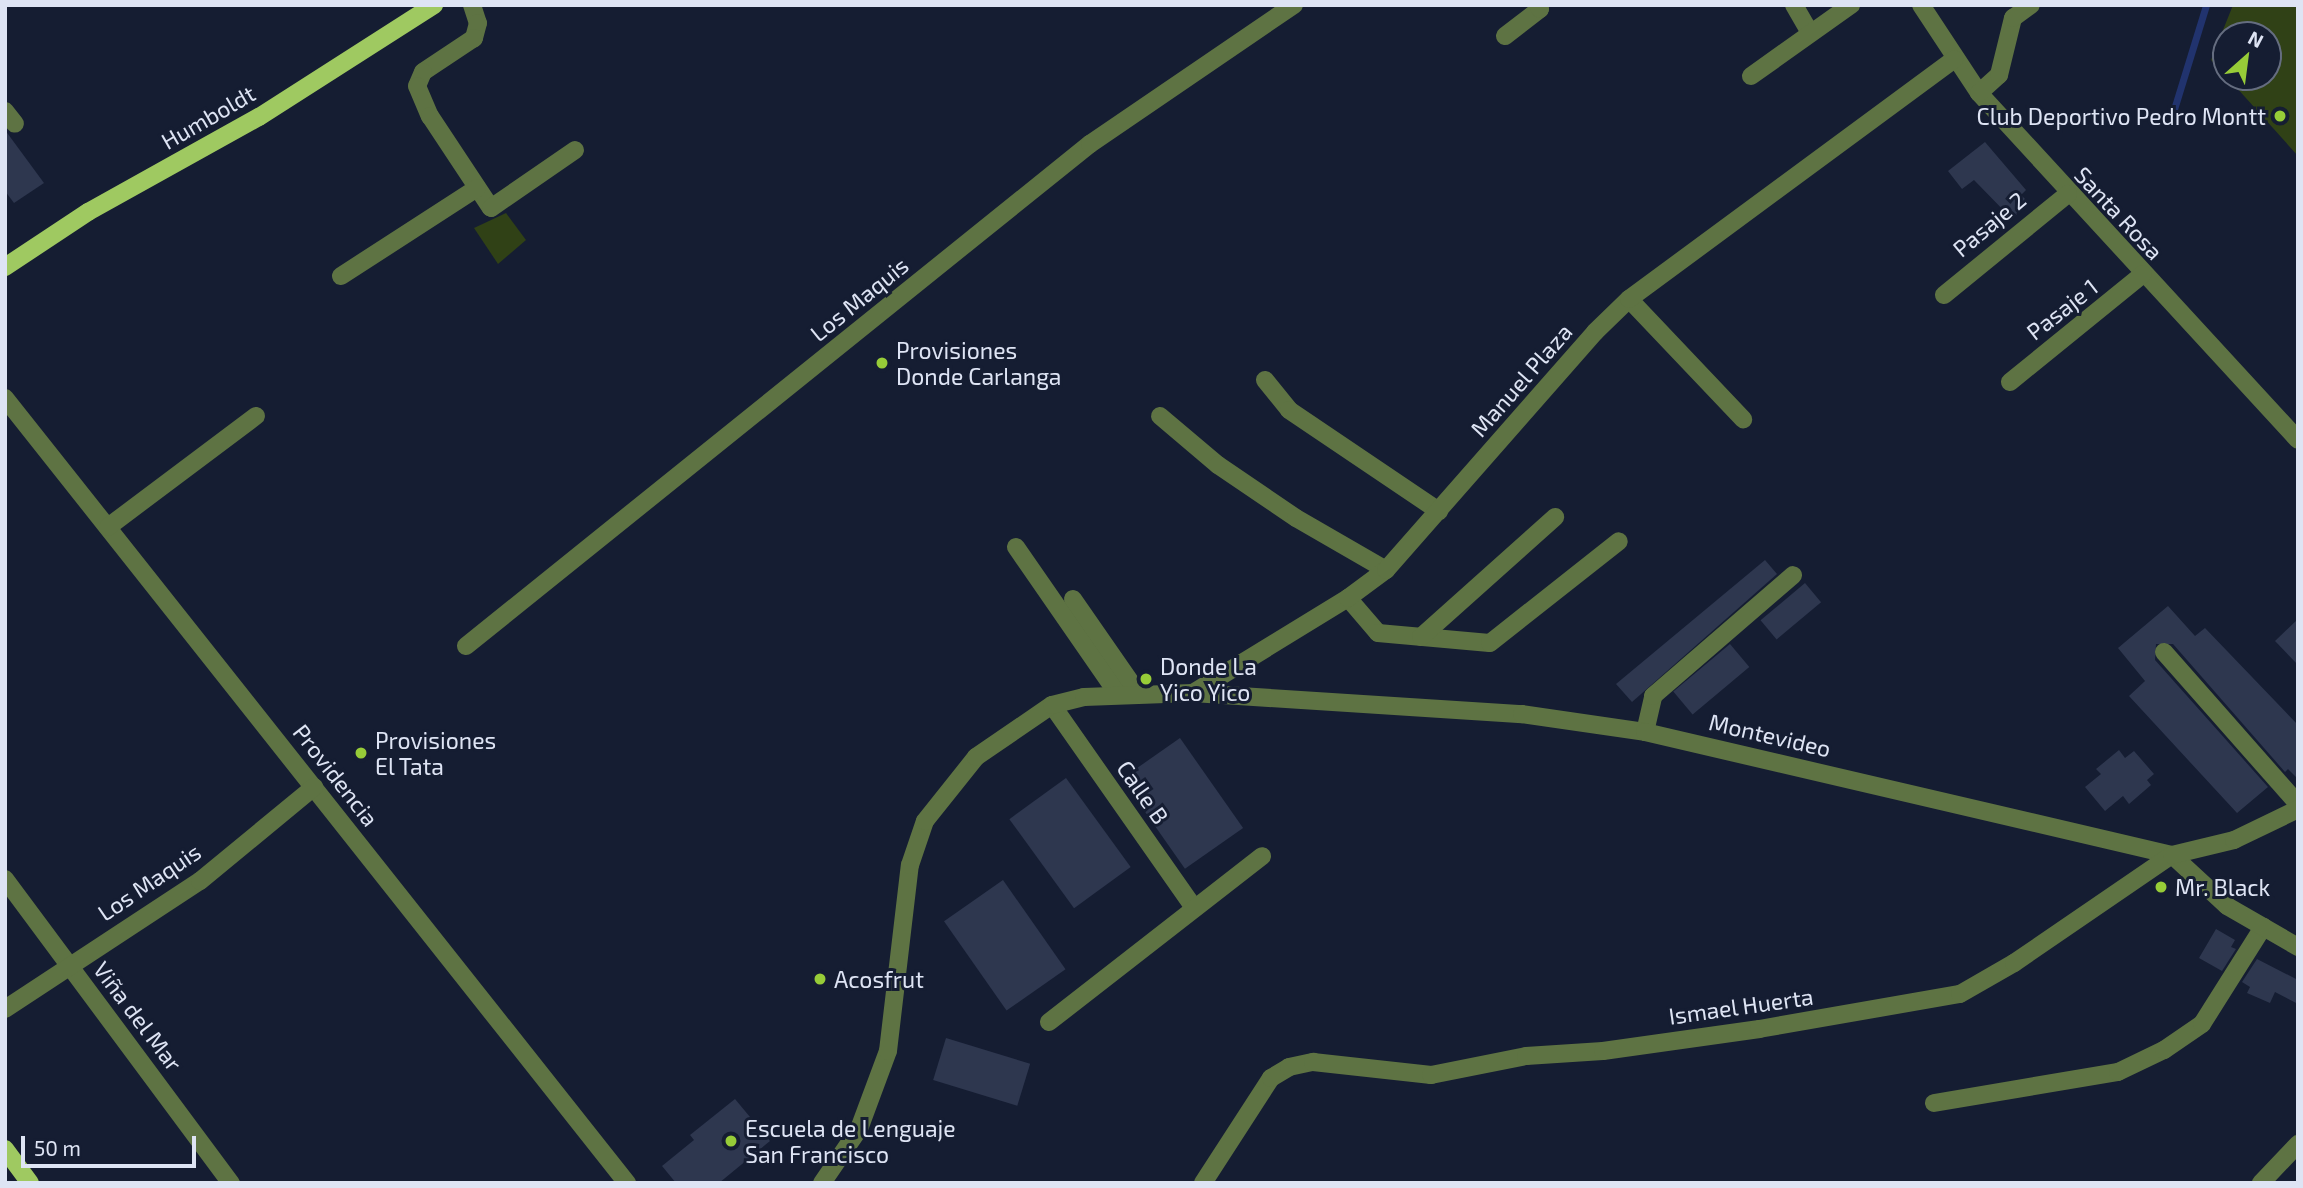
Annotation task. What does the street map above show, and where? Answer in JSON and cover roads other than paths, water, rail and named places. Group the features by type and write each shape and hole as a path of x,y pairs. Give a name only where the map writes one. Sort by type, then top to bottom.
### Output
{"main road":[{"name":"Humboldt","path":"5,267 88,212 259,117 434,5"},
{"path":"5,1150 30,1183"}],"street":[{"path":"472,5 478,23 474,37 423,72 417,86 491,208 575,150"},
{"name":"Los Maquis","path":"466,646 1090,144 1294,5"},
{"path":"1505,36 1540,9 1538,5"},
{"path":"1794,5 1810,33"},
{"path":"1751,76 1851,5"},
{"name":"Santa Rosa","path":"1921,5 1954,59 1979,93 2068,194 2298,440"},
{"path":"1979,93 1999,75 2009,11 2031,5"},
{"name":"Manuel Plaza","path":"1194,693 1348,598 1386,570 1595,332 1629,299 1954,59"},
{"path":"341,276 477,188"},
{"name":"Pasaje 2","path":"1944,295 2068,194"},
{"name":"Pasaje 1","path":"2010,382 2143,274"},
{"path":"1629,299 1743,419"},
{"path":"1265,380 1289,410 1439,510"},
{"name":"Providencia","path":"5,398 627,1183"},
{"path":"108,527 256,416"},
{"path":"1160,416 1229,473 1386,570"},
{"path":"1421,637 1555,517"},
{"path":"1348,598 1378,633 1498,641 1619,541"},
{"path":"1016,547 1117,693"},
{"path":"1646,732 1653,696 1793,575"},
{"path":"1073,599 1138,693"},
{"path":"2164,652 2298,806"},
{"path":"822,1183 859,1129 888,1051 910,865 925,821 976,757 1052,705 1117,693 1194,693"},
{"name":"Montevideo","path":"1194,693 1522,714 1646,732 2172,855 2227,906 2298,947"},
{"name":"Calle B","path":"1052,705 1194,908"},
{"name":"Los Maquis","path":"5,1009 68,964 200,881 314,788"},
{"name":"Ismael Huerta","path":"1203,1183 1271,1078 1289,1067 1312,1062 1431,1075 1526,1056 1603,1051 1918,1005 1960,994 2014,963 2172,855 2234,840 2298,806"},
{"path":"1049,1022 1262,856"},
{"name":"Viña del Mar","path":"5,879 231,1183"},
{"path":"1934,1103 2118,1072 2164,1050 2210,1014 2263,926"},
{"path":"2261,1183 2298,1144"}],"waterway":[{"path":"2171,119 2206,5"}],"place":[{"name":"Club Deportivo Pedro Montt","path":"2280,116"},
{"name":"Provisiones Donde Carlanga","path":"882,363"},
{"name":"Donde La Yico Yico","path":"1146,679"},
{"name":"Provisiones El Tata","path":"361,753"},
{"name":"Mr. Black","path":"2161,887"},
{"name":"Acosfrut","path":"820,979"},
{"name":"Escuela de Lenguaje San Francisco","path":"731,1141"}]}
